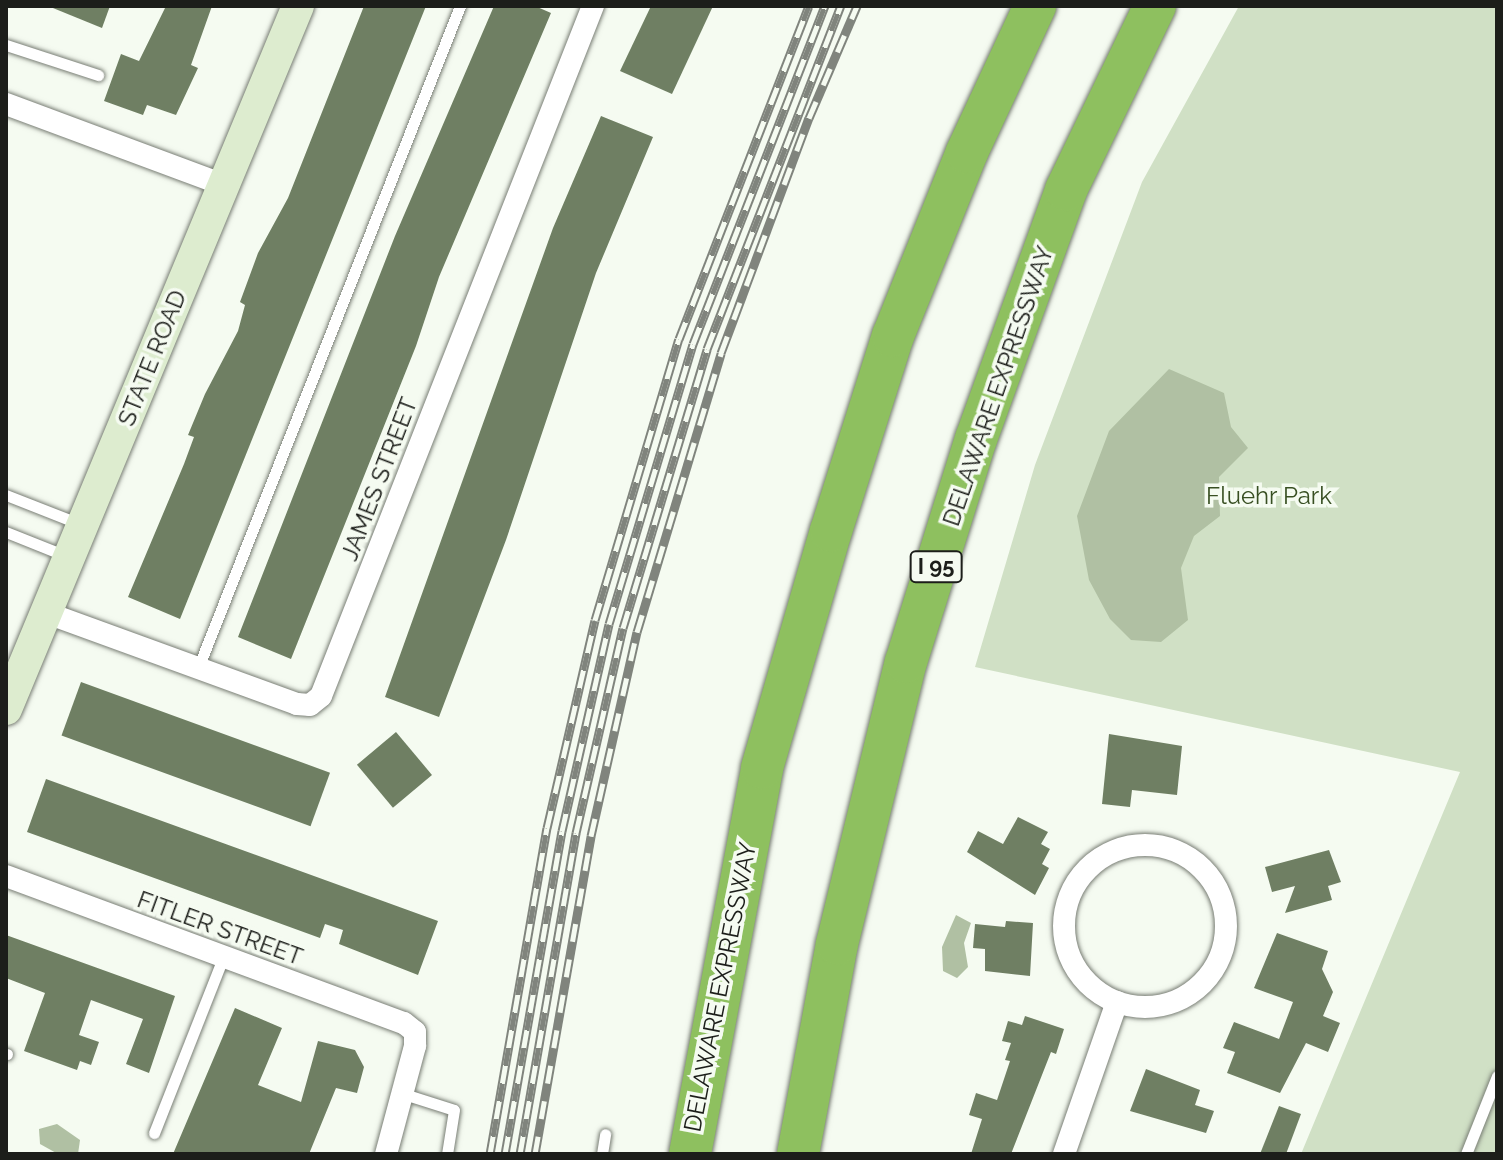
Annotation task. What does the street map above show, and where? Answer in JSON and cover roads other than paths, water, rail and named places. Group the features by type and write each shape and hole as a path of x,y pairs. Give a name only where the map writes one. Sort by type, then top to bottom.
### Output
{"highway":[{"name":"DELAWARE EXPRESSWAY","path":"690,1154 762,768 831,531 893,336 967,152 1035,6"},
{"name":"DELAWARE EXPRESSWAY","path":"798,1154 837,944 906,662 976,439 1066,190 1155,6"}],"main road":[{"name":"STATE ROAD","path":"6,709 298,6"}],"street":[{"name":"JAMES STREET","path":"47,613 297,704 310,705 329,684 593,6"},
{"path":"6,104 224,185"},
{"path":"1140,846 1173,850 1202,868 1221,896 1226,929 1218,962 1183,998 1151,1007 1117,1002 1089,984 1070,957 1064,923 1070,899 1082,877 1108,855 1140,846"},
{"name":"FITLER STREET","path":"6,876 404,1023 415,1032 404,1094"},
{"path":"1064,1154 1117,1002"},
{"path":"386,1154 404,1094"}],"lane":[{"path":"198,668 460,6"},
{"path":"6,45 98,75"},
{"path":"6,495 83,526"},
{"path":"6,532 70,557"},
{"path":"154,1133 223,958"},
{"path":"1466,1154 1497,1076"},
{"path":"404,1094 454,1110 447,1154"},
{"path":"602,1154 605,1134"}],"railway":[{"path":"490,1154 547,828 595,620 679,339 809,6"},
{"path":"505,1154 562,831 609,624 693,344 825,6"},
{"path":"520,1154 576,833 623,628 707,349 841,6"},
{"path":"535,1154 591,836 637,632 721,353 809,118 857,6"}],"park label":[{"name":"Fluehr Park","path":"1269,496"}]}
